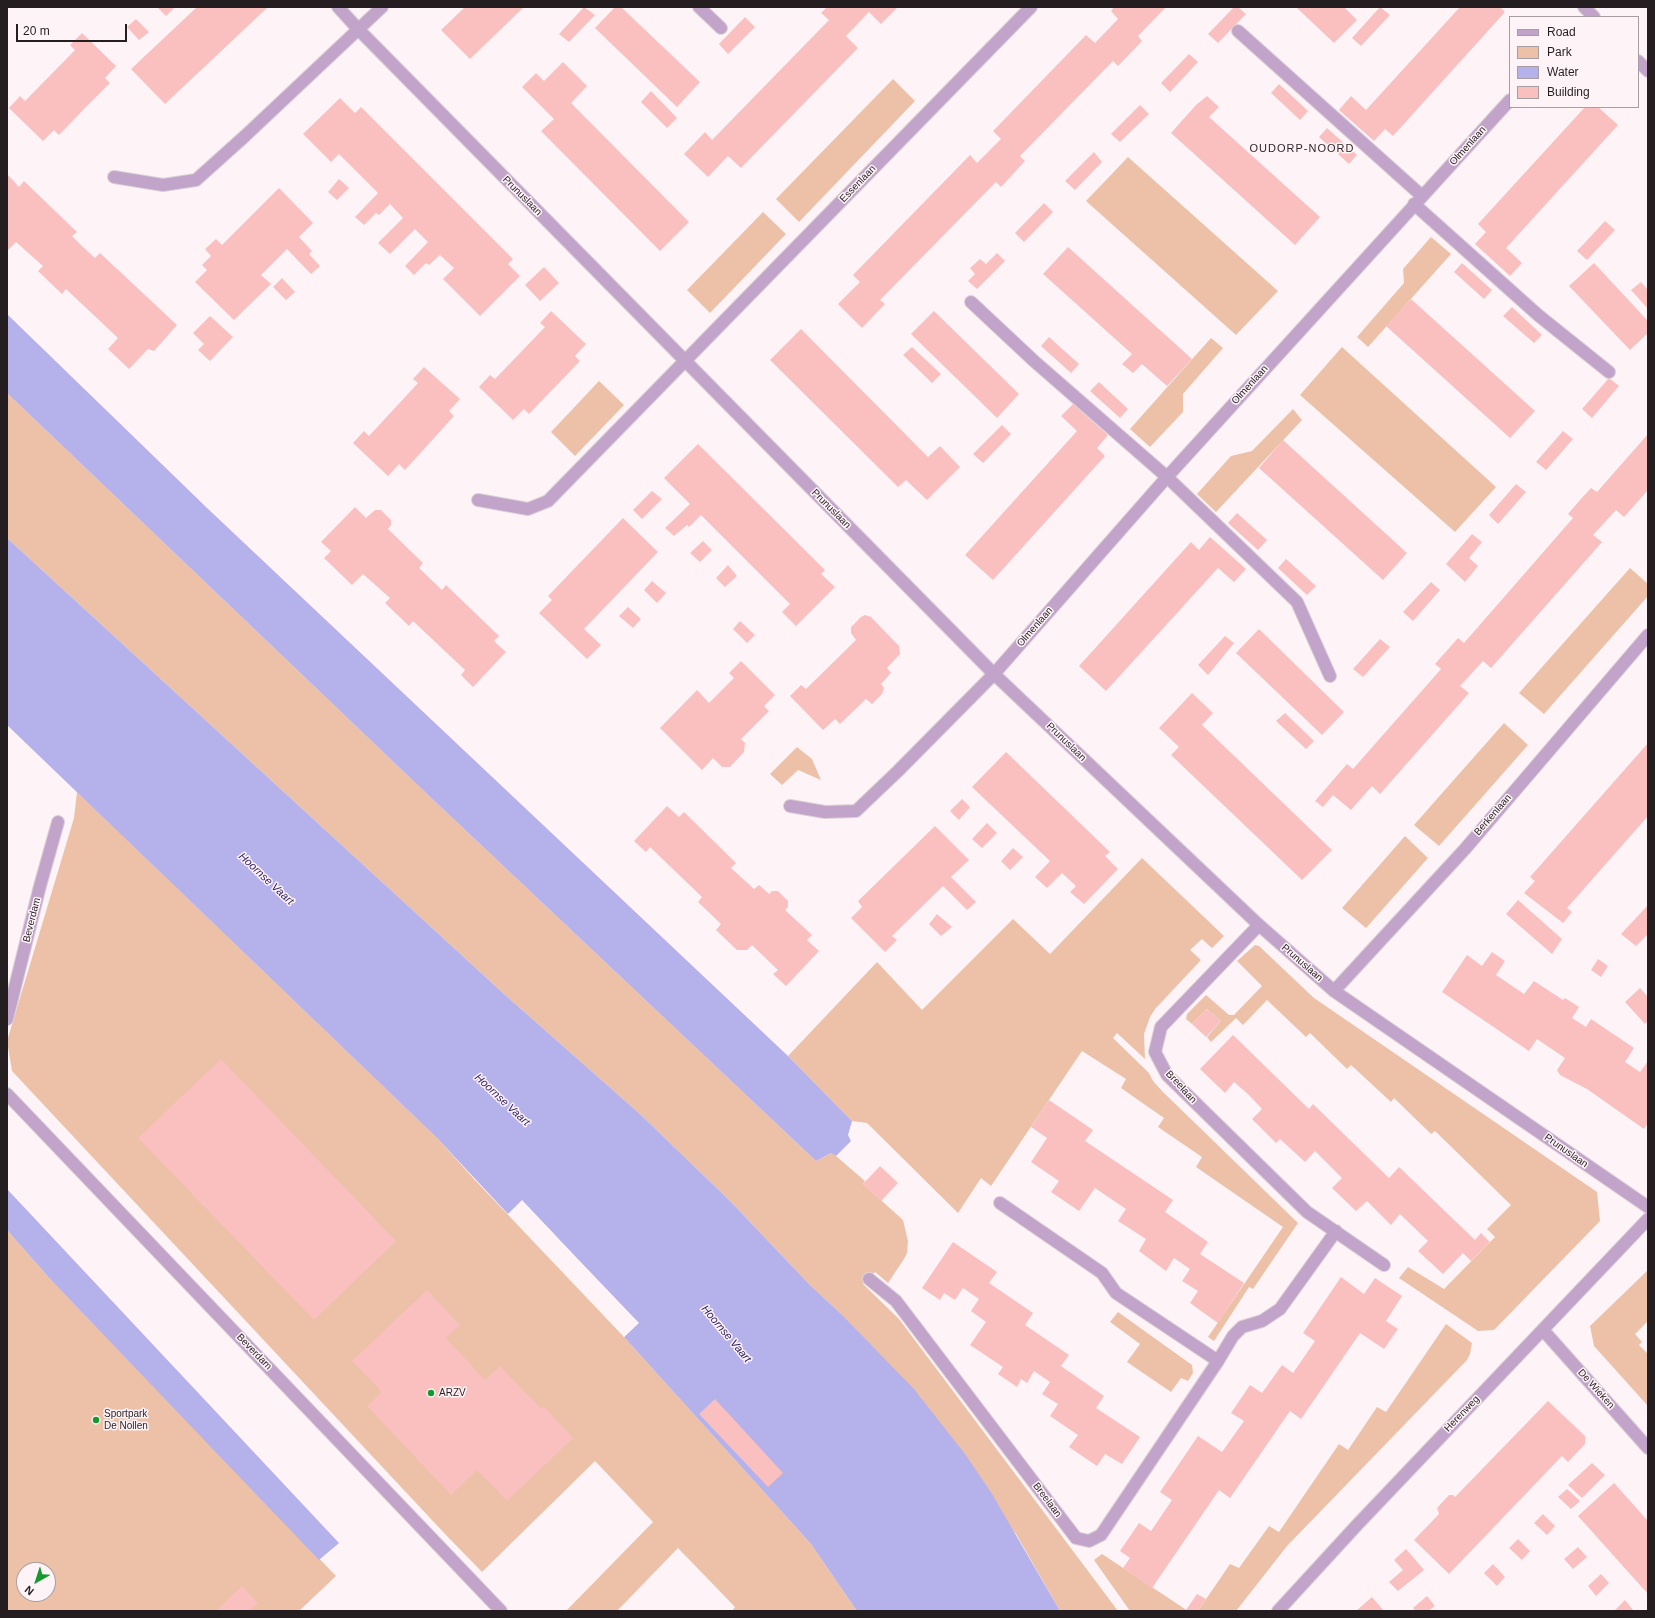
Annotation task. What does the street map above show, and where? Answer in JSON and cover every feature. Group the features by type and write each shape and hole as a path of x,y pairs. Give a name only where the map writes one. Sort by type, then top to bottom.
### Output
{"street":[{"name":"Prunuslaan","path":"338,7 358,30 994,674 1259,925 1334,991 1648,1207"},
{"path":"114,177 163,185 196,180 382,7"},
{"path":"699,7 721,28"},
{"name":"Essenlaan","path":"685,361 1031,7"},
{"path":"1238,31 1418,200 1538,316 1610,372"},
{"path":"1639,62 1648,71"},
{"name":"Olmenlaan","path":"994,674 1167,478 1509,101"},
{"path":"971,302 1034,361 1167,478 1297,602 1330,676"},
{"path":"478,500 528,509 548,501 685,361"},
{"name":"Berkenlaan","path":"1334,991 1465,849 1648,635"},
{"path":"790,806 825,812 856,812 994,674"},
{"name":"Beverdam","path":"7,1019 40,886 58,822"},
{"name":"Breelaan","path":"1259,925 1161,1027 1154,1052 1167,1075 1307,1212 1384,1264"},
{"name":"Beverdam","path":"7,1094 500,1611"},
{"path":"1000,1203 1102,1274 1116,1293 1218,1361"},
{"name":"Herenweg","path":"1278,1611 1356,1525 1648,1219"},
{"name":"Breelaan","path":"869,1278 896,1300 1076,1538 1089,1541 1101,1536 1218,1361 1233,1336 1242,1327 1262,1321 1280,1309 1336,1231"},
{"name":"De Wieken","path":"1543,1330 1648,1448"}],"green space":[{"path":"893,79 915,101 799,222 776,199"},
{"path":"1128,157 1278,291 1236,335 1086,201"},
{"path":"763,212 786,234 710,313 687,290"},
{"path":"1431,237 1451,254 1368,347 1357,337 1404,283 1403,269"},
{"path":"1211,338 1223,348 1183,394 1183,412 1150,447 1130,429"},
{"path":"1342,347 1496,487 1455,532 1300,395"},
{"path":"599,381 624,405 575,456 551,432"},
{"path":"7,393 426,793 816,1161 831,1153 836,1156 865,1181 863,1184 903,1220 908,1241 907,1253 904,1259 888,1283 875,1272 863,1284 899,1319 1118,1611 1060,1611 1016,1534 839,1312 810,1285 730,1201 641,1115 504,994 7,538"},
{"path":"1293,409 1302,420 1216,512 1197,494 1231,456 1252,451"},
{"path":"1630,568 1648,584 1648,596 1544,714 1519,693"},
{"path":"1504,723 1528,745 1439,846 1414,825"},
{"path":"797,747 812,759 821,780 798,770 782,785 770,774"},
{"path":"77,792 437,1138 624,1337 811,1544 857,1611 732,1611 735,1607 678,1548 617,1611 566,1611 653,1522 595,1461 482,1572 445,1534 12,1071 7,1041 74,818"},
{"path":"1405,836 1428,858 1366,928 1342,908"},
{"path":"1142,858 1224,936 1212,948 1202,939 1190,950 1201,960 1155,1009 1150,1017 1144,1034 1145,1059 1117,1033 1113,1038 1149,1073 1153,1081 1163,1092 1298,1223 1253,1289 1249,1287 1214,1341 1208,1337 1283,1227 1196,1167 1202,1157 1158,1127 1164,1118 1121,1088 1126,1079 1082,1051 991,1186 981,1178 958,1213 867,1123 852,1121 788,1056 877,962 922,1010 1013,919 1050,954"},
{"path":"1255,945 1259,946 1314,998 1597,1192 1600,1221 1494,1330 1478,1331 1399,1278 1408,1267 1444,1289 1495,1237 1487,1229 1511,1205 1435,1131 1431,1134 1394,1098 1391,1102 1351,1065 1347,1069 1310,1033 1306,1037 1267,1000 1243,1025 1236,1018 1211,1042 1207,1037 1221,1021 1207,1009 1192,1024 1186,1019 1187,1014 1206,995 1229,1015 1234,1015 1262,986 1237,961"},
{"name":"Sportpark De Nollen","path":"7,1230 51,1280 336,1576 299,1611 7,1611"},
{"path":"1648,1270 1648,1321 1635,1334 1642,1342 1639,1345 1648,1354 1648,1406 1594,1346 1590,1326"},
{"path":"1118,1312 1192,1365 1193,1373 1188,1381 1181,1378 1171,1392 1127,1362 1140,1344 1110,1322"},
{"path":"1446,1324 1472,1343 1467,1360 1287,1546 1236,1611 1198,1611 1230,1564 1239,1568 1269,1526 1279,1532 1339,1444 1348,1450 1377,1407 1386,1412"},
{"path":"1102,1554 1188,1611 1130,1611 1094,1560"}],"water":[{"path":"7,314 206,507 788,1056 852,1121 848,1135 851,1141 836,1156 831,1153 816,1161 426,793 7,393"},
{"name":"Hoornse Vaart","path":"7,538 504,994 641,1115 730,1201 810,1285 839,1312 913,1388 965,1454 992,1494 1060,1611 857,1611 811,1544 624,1337 638,1323 522,1200 508,1214 437,1138 7,725"},
{"path":"7,1189 339,1543 319,1560 51,1280 7,1230"}],"pier":[{"path":"522,1201 639,1323 624,1337 623,1335 636,1323 522,1203 509,1215 508,1214"}],"building":[{"path":"157,7 175,7 166,16"},
{"path":"197,7 268,7 165,104 131,69"},
{"path":"465,7 524,7 470,59 441,30"},
{"path":"584,7 595,15 569,42 559,34"},
{"path":"615,7 621,7 700,82 677,107 595,28"},
{"path":"827,7 898,7 881,24 869,12 846,36 858,48 741,168 728,156 708,177 684,154 705,132 712,140 829,20 821,13"},
{"path":"1114,7 1166,7 1138,36 1142,41 1118,66 1113,61 1020,156 1025,161 1001,187 996,182 880,300 885,304 862,328 838,304 860,282 853,275 970,155 977,163 1001,139 993,131 1086,35 1095,43 1118,19 1111,11"},
{"path":"1234,7 1238,7 1246,14 1218,43 1208,34"},
{"path":"1296,7 1344,7 1357,20 1334,43"},
{"path":"1380,7 1390,15 1361,46 1352,38"},
{"path":"1460,7 1500,7 1505,12 1393,136 1385,129 1374,141 1339,110 1351,96 1366,110"},
{"path":"745,17 755,27 728,54 719,44"},
{"path":"136,19 149,32 139,40 127,27"},
{"path":"82,33 116,66 105,78 110,83 59,135 54,130 43,141 9,108 20,96 25,101 75,50 70,45"},
{"path":"1189,54 1198,62 1170,92 1161,83"},
{"path":"563,62 587,86 571,103 689,222 660,251 541,131 554,119 522,87 536,73 544,81"},
{"path":"1279,84 1308,111 1300,120 1271,93"},
{"path":"651,91 677,118 667,128 641,102"},
{"path":"1207,96 1219,107 1209,117 1320,217 1295,245 1171,133 1196,105"},
{"path":"340,98 355,113 361,107 513,259 508,264 520,276 480,316 443,279 454,268 440,255 429,265 426,263 414,275 405,266 428,242 415,229 390,254 378,243 403,218 390,204 379,215 376,213 364,225 355,217 378,193 339,154 331,162 303,134"},
{"path":"1140,105 1149,114 1120,142 1111,134"},
{"path":"1584,108 1599,108 1618,125 1506,248 1522,263 1510,276 1475,244 1486,232 1478,224"},
{"path":"1327,128 1357,155 1349,164 1319,137"},
{"path":"1094,152 1102,162 1075,190 1065,181"},
{"path":"7,174 19,187 24,181 77,232 72,236 83,247 95,258 100,253 177,325 154,351 148,349 129,369 108,349 118,338 66,289 62,294 38,271 43,266 16,242 7,251"},
{"path":"339,179 349,188 337,200 328,192"},
{"path":"279,188 313,223 299,237 312,251 309,254 320,266 311,274 287,249 261,275 271,284 234,320 195,282 207,270 202,265 211,256 205,249 216,239 222,245"},
{"path":"1044,203 1053,212 1024,242 1015,233"},
{"path":"1605,221 1615,230 1587,260 1577,251"},
{"path":"1068,247 1192,359 1167,386 1142,364 1133,373 1122,364 1132,354 1043,274"},
{"path":"997,253 1005,261 977,289 968,281 975,274 970,268 980,259 986,264"},
{"path":"1462,263 1492,290 1484,299 1454,272"},
{"path":"1594,263 1648,321 1648,333 1630,350 1569,286"},
{"path":"544,267 559,283 540,301 525,285"},
{"path":"282,278 295,292 286,300 273,287"},
{"path":"1641,282 1648,290 1648,309 1631,290"},
{"path":"1411,299 1535,411 1510,438 1386,326"},
{"path":"1512,307 1542,335 1534,343 1503,316"},
{"path":"551,311 586,344 575,356 580,361 529,414 524,409 513,420 479,387 490,375 495,379 545,327 540,323"},
{"path":"934,311 1019,394 997,418 911,334"},
{"path":"210,316 233,337 210,361 198,350 204,344 193,333"},
{"path":"801,329 928,457 940,446 960,467 927,500 906,480 898,487 770,360"},
{"path":"1049,337 1079,364 1071,373 1041,346"},
{"path":"912,347 941,374 932,383 903,355"},
{"path":"424,367 460,399 449,411 454,416 405,470 399,464 388,476 353,443 364,431 369,436 418,383 413,379"},
{"path":"1609,378 1619,386 1592,418 1582,409"},
{"path":"1099,382 1128,409 1120,418 1090,391"},
{"path":"1073,404 1108,435 1097,448 1105,456 993,580 965,555 1077,431 1061,416"},
{"path":"1002,425 1011,434 983,463 973,454"},
{"path":"1563,431 1573,439 1546,470 1536,462"},
{"path":"1648,434 1648,490 1624,517 1616,510 1593,535 1602,542 1491,668 1483,661 1460,686 1469,693 1380,794 1372,786 1351,810 1333,795 1323,807 1315,801 1347,764 1353,769 1441,669 1435,664 1458,638 1464,643 1573,518 1568,514 1580,500 1591,488 1597,492"},
{"path":"1283,440 1407,553 1383,580 1259,468"},
{"path":"698,444 825,570 821,574 835,587 796,626 782,612 790,604 701,515 689,527 687,525 674,536 665,528 690,504 664,478"},
{"path":"1516,484 1526,492 1498,524 1489,515"},
{"path":"652,491 662,499 642,519 633,510"},
{"path":"355,507 366,518 375,510 381,510 391,520 391,525 388,529 423,563 419,568 442,590 446,585 499,636 494,641 506,652 473,687 461,675 465,670 413,621 409,626 385,603 390,598 363,574 352,585 324,558 331,551 321,542"},
{"path":"1237,513 1267,540 1258,550 1228,523"},
{"path":"623,518 658,552 584,629 601,645 587,659 539,613 552,600 548,596"},
{"path":"1472,534 1482,542 1469,558 1478,566 1465,582 1446,564"},
{"path":"1210,537 1246,569 1234,582 1218,568 1106,691 1079,666 1191,542 1199,550"},
{"path":"703,541 712,550 700,562 690,553"},
{"path":"1286,559 1316,586 1307,595 1278,568"},
{"path":"728,565 737,576 725,587 716,578"},
{"path":"652,581 666,593 657,603 644,590"},
{"path":"1431,582 1440,590 1413,621 1403,612"},
{"path":"628,607 641,619 633,628 619,616"},
{"path":"865,615 871,617 899,646 900,654 887,668 891,673 881,684 884,688 882,694 872,704 866,699 840,724 835,719 823,730 790,696 801,685 806,689 856,640 851,633 851,627"},
{"path":"740,621 755,635 747,643 733,629"},
{"path":"1259,629 1344,712 1322,735 1236,653"},
{"path":"1225,636 1234,643 1208,675 1198,665"},
{"path":"1380,639 1390,647 1363,677 1353,669"},
{"path":"741,661 775,695 764,706 769,711 741,739 745,743 744,752 730,767 722,767 713,758 702,770 660,728 697,690 709,703 734,678 729,673"},
{"path":"1192,693 1213,713 1202,725 1332,850 1302,880 1171,755 1179,747 1159,728"},
{"path":"1285,713 1314,741 1306,749 1276,721"},
{"path":"1648,743 1648,816 1567,908 1572,912 1563,923 1524,893 1535,881 1530,877"},
{"path":"1006,752 1110,852 1105,856 1118,869 1084,904 1070,892 1076,886 1062,873 1047,888 1035,877 1050,861 972,787"},
{"path":"962,799 970,807 959,820 950,811"},
{"path":"667,806 679,817 684,812 736,863 731,868 754,889 759,885 769,894 772,891 778,891 788,901 788,907 785,910 812,935 807,940 819,951 786,986 773,974 778,970 752,945 747,950 737,950 716,930 721,924 698,902 702,897 650,847 646,852 634,841"},
{"path":"987,823 997,833 982,848 972,839"},
{"path":"935,826 969,860 951,877 976,902 967,910 943,886 892,936 897,940 885,952 851,918 862,907 858,901"},
{"path":"1013,848 1023,857 1010,870 1001,861"},
{"path":"1518,900 1562,939 1552,954 1506,914"},
{"path":"1648,905 1648,934 1636,946 1621,934"},
{"path":"937,914 952,927 941,936 929,924"},
{"path":"1492,952 1505,961 1496,975 1524,994 1534,981 1563,1000 1565,998 1579,1007 1572,1018 1586,1027 1591,1019 1634,1048 1625,1062 1640,1072 1648,1061 1648,1123 1644,1129 1587,1089 1560,1075 1557,1070 1565,1058 1537,1039 1529,1051 1442,992 1467,955 1482,966"},
{"path":"1598,959 1608,966 1601,977 1591,970"},
{"path":"1640,988 1648,997 1648,1021 1645,1024 1625,1002"},
{"path":"1207,1009 1221,1021 1206,1037 1192,1024"},
{"path":"1233,1035 1309,1109 1313,1104 1389,1178 1399,1167 1475,1240 1481,1233 1490,1242 1471,1261 1463,1253 1443,1274 1418,1251 1428,1241 1400,1214 1391,1225 1367,1201 1356,1211 1332,1188 1342,1178 1315,1151 1305,1162 1280,1139 1276,1143 1252,1119 1262,1109 1249,1095 1234,1082 1225,1093 1200,1069"},
{"path":"221,1059 396,1241 314,1320 138,1138"},
{"path":"1049,1100 1093,1130 1085,1141 1173,1200 1165,1212 1208,1242 1200,1254 1244,1283 1218,1323 1190,1303 1198,1291 1182,1281 1190,1269 1174,1258 1166,1271 1139,1251 1146,1239 1118,1221 1126,1209 1095,1188 1079,1211 1051,1192 1059,1181 1031,1162 1047,1138 1031,1127"},
{"path":"880,1166 898,1183 881,1201 863,1184"},
{"path":"953,1242 997,1272 989,1283 1033,1313 1025,1325 1069,1355 1061,1366 1104,1396 1096,1408 1140,1437 1122,1464 1105,1454 1097,1466 1069,1447 1078,1435 1050,1416 1058,1404 1042,1394 1050,1382 1034,1371 1027,1383 1021,1379 1017,1387 998,1374 1003,1367 970,1345 986,1322 971,1311 979,1299 963,1288 955,1300 944,1293 940,1300 922,1288"},
{"path":"1341,1277 1364,1294 1375,1278 1402,1296 1386,1321 1398,1329 1384,1349 1360,1333 1301,1419 1290,1411 1230,1498 1219,1490 1152,1588 1123,1568 1130,1558 1120,1551 1139,1523 1151,1531 1172,1500 1160,1492 1198,1436 1222,1452 1244,1421 1231,1413 1250,1385 1262,1393 1282,1365 1293,1373 1315,1341 1303,1333"},
{"path":"427,1290 460,1325 446,1338 485,1380 500,1366 541,1409 544,1407 575,1440 572,1439 507,1501 477,1470 452,1494 452,1496 367,1406 382,1392 352,1361"},
{"path":"715,1399 783,1473 768,1487 699,1414"},
{"path":"1548,1401 1585,1436 1585,1444 1568,1462 1562,1456 1449,1574 1414,1540 1439,1514 1437,1508 1449,1495 1453,1495 1455,1497"},
{"path":"1592,1463 1605,1475 1582,1498 1568,1485"},
{"path":"1614,1483 1648,1521 1648,1594 1578,1516"},
{"path":"1567,1489 1580,1501 1571,1509 1558,1497"},
{"path":"1543,1514 1555,1526 1547,1535 1534,1523"},
{"path":"1518,1539 1530,1551 1522,1560 1509,1548"},
{"path":"1578,1547 1587,1557 1573,1569 1564,1559"},
{"path":"1406,1549 1424,1570 1398,1591 1389,1582 1403,1570 1394,1560"},
{"path":"1493,1564 1505,1577 1497,1586 1484,1573"},
{"path":"1601,1574 1609,1583 1596,1596 1588,1586"},
{"path":"242,1586 258,1603 249,1611 216,1611"},
{"path":"1197,1594 1206,1599 1198,1611 1187,1611 1186,1610"},
{"path":"1427,1596 1435,1606 1428,1611 1415,1611 1413,1608"},
{"path":"1372,1597 1384,1611 1356,1611"},
{"path":"1625,1600 1633,1610 1632,1611 1614,1611"}],"place":[{"name":"ARZV","path":"431,1393"},
{"name":"Sportpark De Nollen","path":"96,1420"}],"district":[{"name":"OUDORP-NOORD","path":"1302,149"}]}
